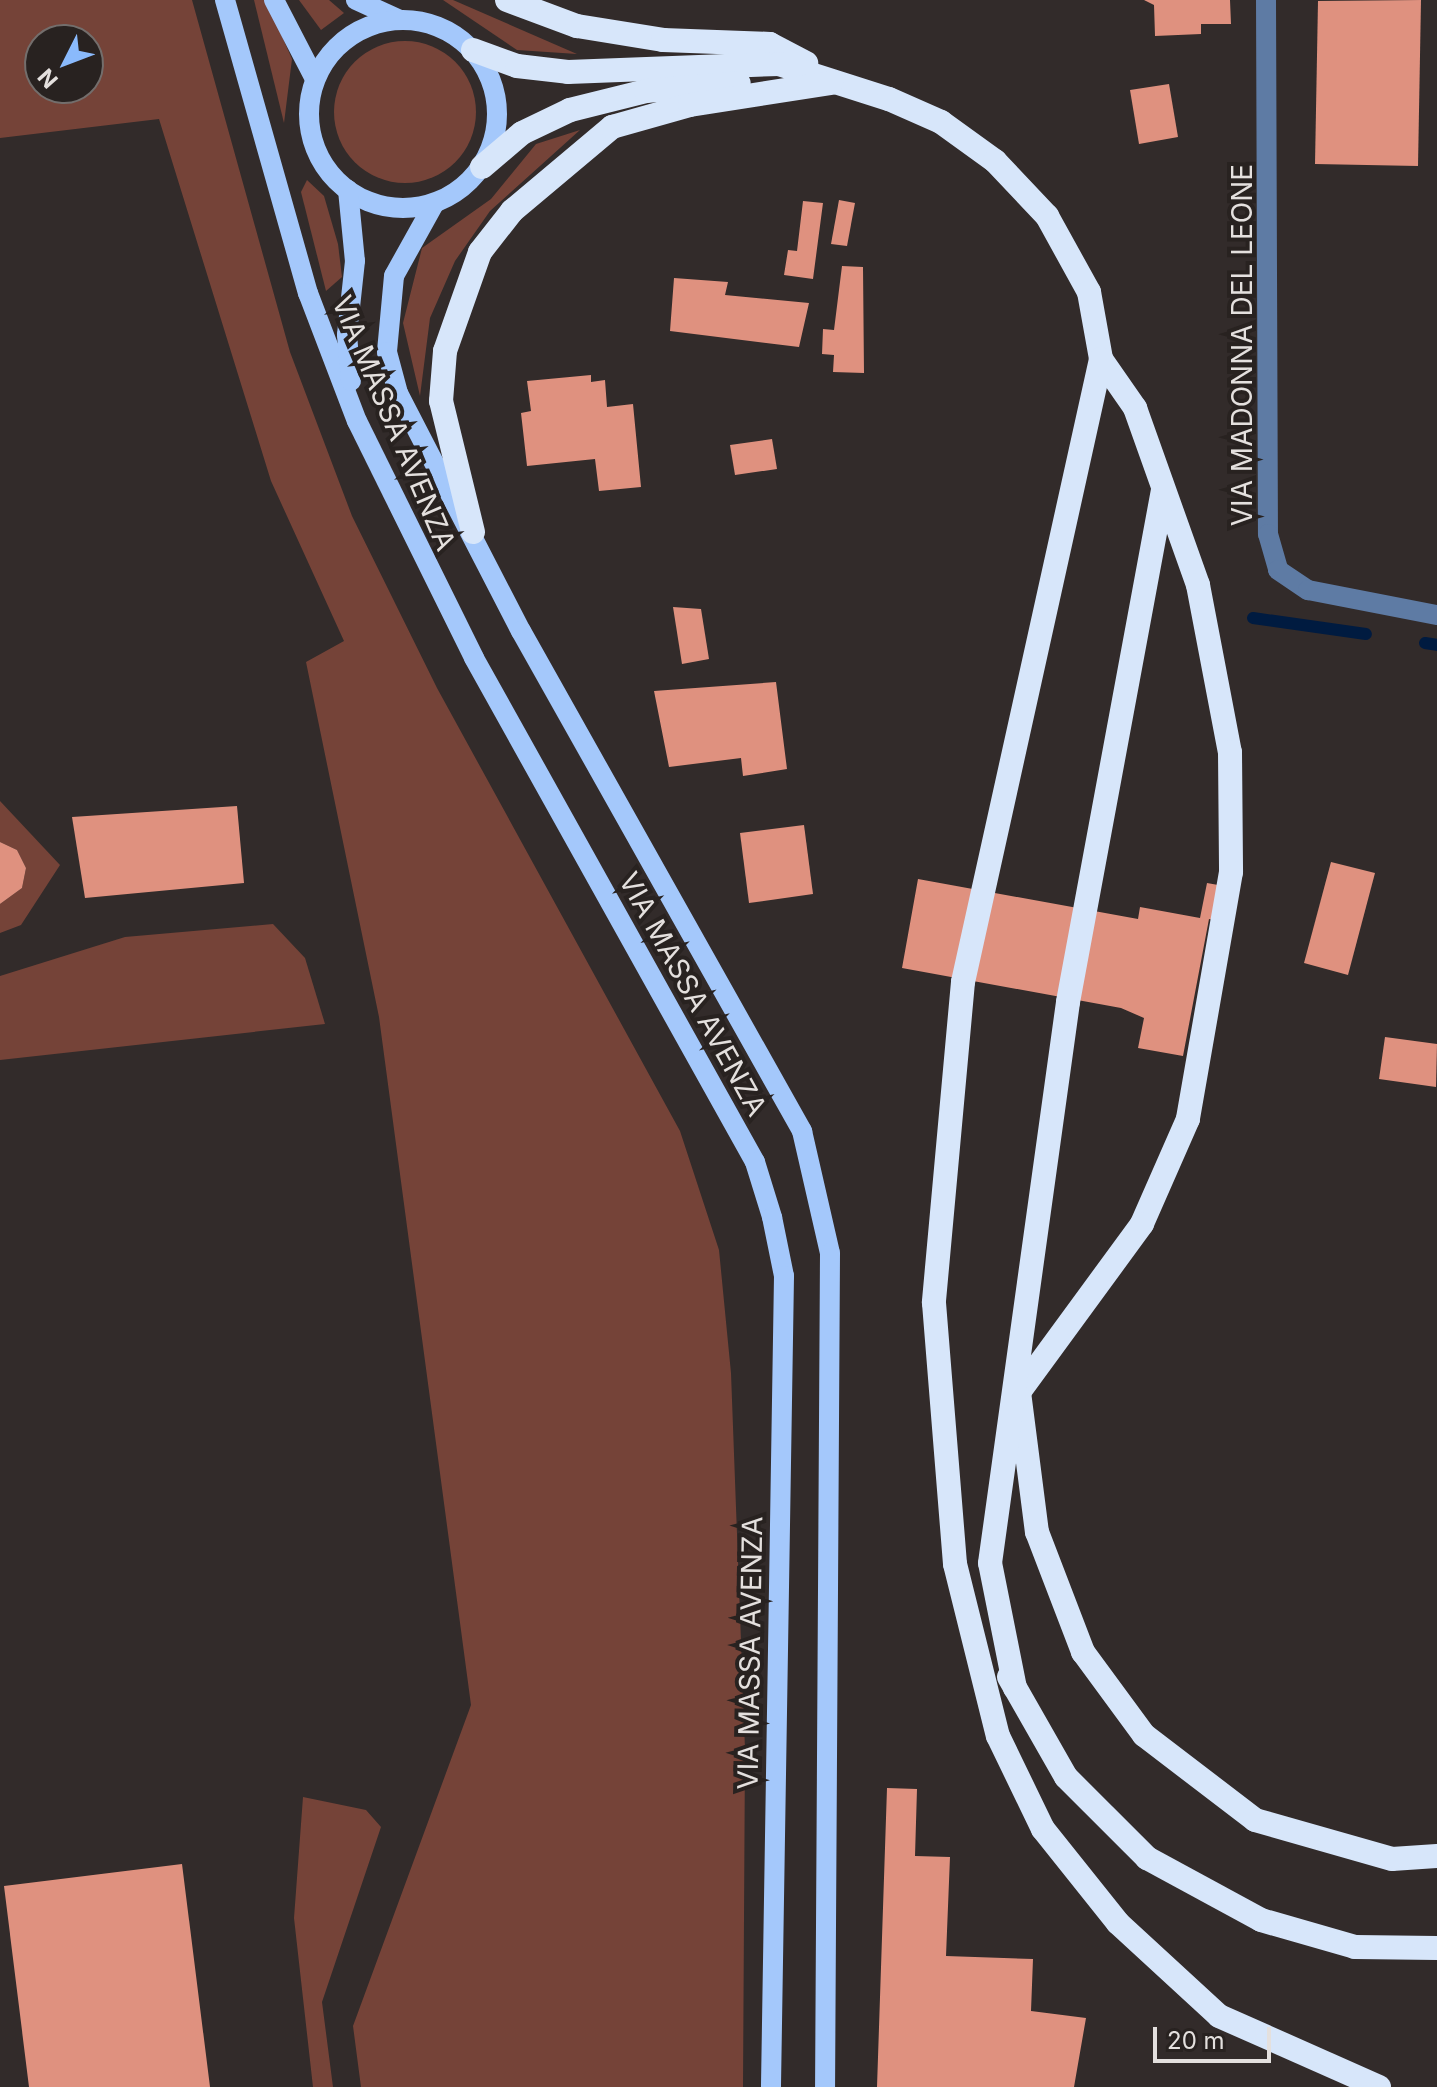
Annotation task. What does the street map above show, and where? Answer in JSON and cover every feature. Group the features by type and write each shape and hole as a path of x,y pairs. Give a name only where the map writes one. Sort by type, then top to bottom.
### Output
{"highway":[{"path":"507,0 577,26 663,40 770,44 841,82"},
{"path":"473,50 517,66 568,72 779,64 841,82 941,122 995,161 1047,216 1089,292 1101,359 963,982 934,1303 960,1587 998,1736 1043,1829 1118,1923 1219,2016 1379,2087"},
{"path":"482,167 537,124 598,102 721,84 841,82"},
{"path":"473,532 441,401 445,351 480,252 512,211 612,127 690,105 841,82"},
{"path":"1101,359 1135,408 1198,585 1230,752 1231,872 1188,1119 1142,1224 1019,1392 1037,1532 1083,1652 1144,1735 1255,1820 1392,1859 1437,1856"},
{"path":"1015,1688 990,1563 1019,1392 1068,1002 1164,488"},
{"path":"960,1587 1066,1777 1147,1858 1261,1920 1355,1947 1437,1948"}],"main road":[{"name":"VIA MASSA AVENZA","path":"225,0 308,293 357,421 474,658 755,1162 772,1217 784,1276 771,2087"},
{"path":"274,0 315,79"},
{"path":"348,190 403,209 434,204 482,167 498,107 473,50 447,30 400,20 356,0"},
{"path":"357,421 347,356 355,261 348,190 315,147 309,120 315,79 337,46 359,30 400,20"},
{"name":"VIA MASSA AVENZA","path":"434,204 394,276 387,352 415,434 473,532 521,631 802,1131 830,1253 825,2087"}],"street":[{"name":"VIA MADONNA DEL LEONE","path":"1266,0 1268,534 1278,570 1308,590 1437,615"}],"shaded area":[{"path":"0,0 192,0 290,352 352,516 437,688 680,1131 719,1250 731,1373 745,1749 743,2087 361,2087 353,2026 471,1705 379,1017 306,662 344,641 271,481 159,119 0,138"},
{"path":"254,0 266,0 292,59 284,123"},
{"path":"299,0 329,0 344,13 321,30"},
{"path":"443,0 453,0 577,54 517,50"},
{"path":"405,41 432,47 455,62 470,85 476,112 470,139 455,162 432,177 405,183 378,177 355,162 340,139 334,112 340,85 355,62 378,47"},
{"path":"580,130 490,211 455,261 430,318 420,396 403,323 422,248 491,199 536,144"},
{"path":"307,180 324,196 338,244 342,277 326,291 301,192"},
{"path":"0,801 60,865 21,925 0,933 0,904 22,888 26,868 17,850 0,842"},
{"path":"273,924 305,958 325,1024 0,1060 0,976 125,937"},
{"path":"303,1797 366,1810 381,1827 322,2002 333,2087 313,2087 294,1918"}],"building":[{"path":"1144,0 1230,0 1231,24 1201,24 1201,34 1155,36 1154,5"},
{"path":"1421,0 1418,166 1315,164 1318,1"},
{"path":"1169,84 1178,137 1139,144 1130,90"},
{"path":"839,200 855,203 847,246 831,244"},
{"path":"803,201 823,203 813,279 784,275 788,250 797,251"},
{"path":"842,266 863,267 864,373 833,372 834,355 822,354 823,329 834,330"},
{"path":"674,278 728,282 725,295 809,303 799,347 670,331"},
{"path":"591,375 591,382 605,380 607,407 633,404 641,487 599,491 595,459 527,466 521,413 531,411 527,381"},
{"path":"772,439 777,469 735,475 730,445"},
{"path":"673,607 701,609 709,659 682,664"},
{"path":"776,682 787,769 743,776 741,758 669,767 654,691"},
{"path":"237,806 244,883 85,898 72,817"},
{"path":"804,825 813,894 749,903 740,833"},
{"path":"0,842 17,850 26,868 22,888 0,904"},
{"path":"1331,862 1375,873 1348,975 1304,963"},
{"path":"918,879 1138,919 1140,907 1200,918 1207,883 1235,888 1229,923 1209,919 1183,1056 1138,1048 1144,1018 1121,1008 902,968"},
{"path":"1385,1037 1437,1044 1436,1087 1379,1079"},
{"path":"887,1788 917,1789 915,1856 950,1857 946,1956 1033,1959 1031,2011 1086,2018 1074,2087 877,2087"},
{"path":"182,1864 210,2087 29,2087 4,1886"}],"waterway":[{"path":"1253,618 1366,634"},
{"path":"1425,643 1437,645"}]}
